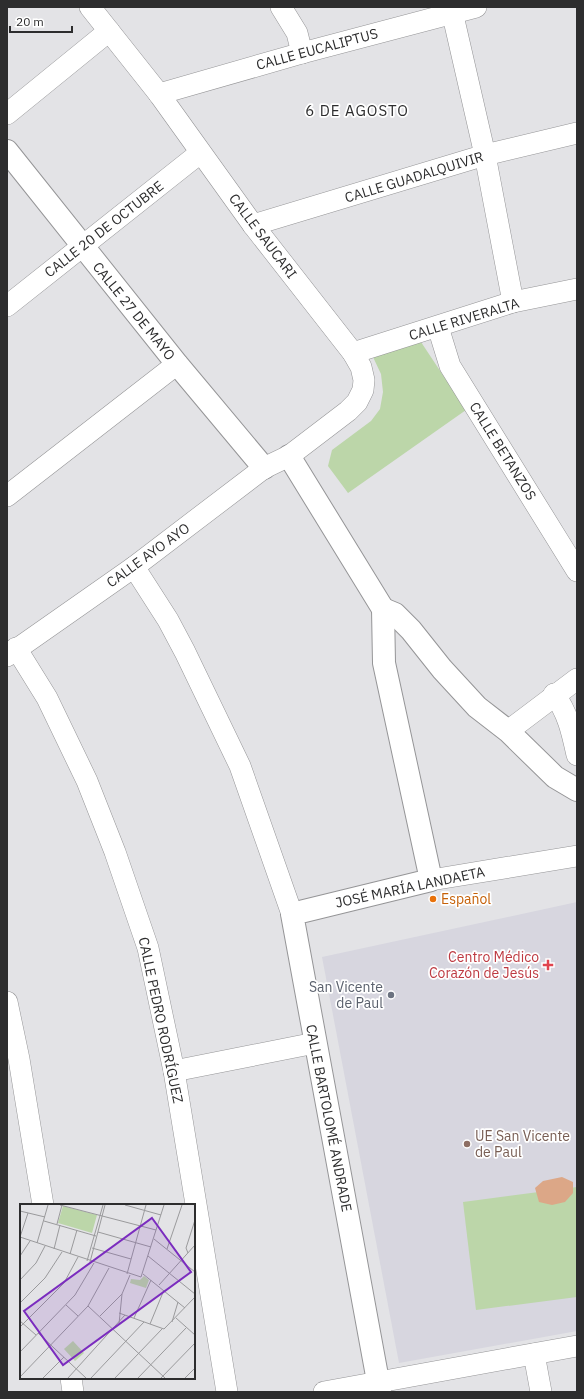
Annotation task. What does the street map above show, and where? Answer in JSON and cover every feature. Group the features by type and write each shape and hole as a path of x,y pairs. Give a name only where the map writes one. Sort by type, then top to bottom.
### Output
{"street":[{"name":"CALLE SAUCARI","path":"90,7 159,94 253,225 353,353 361,368 364,380 363,390 357,402 289,456"},
{"path":"281,7 297,32 302,53"},
{"name":"CALLE EUCALIPTUS","path":"159,94 452,10 476,7"},
{"path":"452,10 485,155 513,302"},
{"path":"7,114 109,32"},
{"name":"CALLE GUADALQUIVIR","path":"253,225 485,155 577,133"},
{"name":"CALLE 27 DE MAYO","path":"7,151 177,364 264,468"},
{"name":"CALLE 20 DE OCTUBRE","path":"7,306 200,153"},
{"name":"CALLE RIVERALTA","path":"353,353 513,302 577,289"},
{"name":"CALLE BETANZOS","path":"438,327 450,366 577,571"},
{"path":"7,496 177,364"},
{"path":"289,456 383,609 384,663 430,880"},
{"name":"CALLE AYO AYO","path":"12,652 134,567 264,468 289,456"},
{"name":"CALLE BARTOLOMÉ ANDRADE","path":"134,567 159,606 185,652 240,766 292,914 379,1387"},
{"path":"383,609 395,614 411,630 442,669 478,707 508,731 556,777 577,790"},
{"name":"CALLE PEDRO RODRÍGUEZ","path":"12,652 47,698 87,781 115,852 148,948 174,1071 227,1392"},
{"path":"508,731 554,694 577,679"},
{"path":"554,694 564,708 571,725 577,755"},
{"name":"JOSÉ MARÍA LANDAETA","path":"292,914 430,880 577,856"},
{"path":"7,1002 19,1059 43,1204"},
{"path":"174,1071 315,1043"},
{"path":"324,1392 379,1387 577,1346"},
{"path":"534,1354 541,1392"},
{"path":"71,1379 73,1392"}],"shaded area":[{"name":"UE San Vicente de Paul","path":"577,902 577,1331 399,1363 322,957"}],"green space":[{"path":"421,342 466,410 348,493 328,466 332,450 371,421 380,409 383,392 381,374 373,357"},
{"path":"577,1187 577,1297 476,1310 463,1202"}],"building":[{"path":"562,1177 573,1182 573,1193 565,1202 552,1205 539,1202 535,1188 543,1181"}],"place":[{"name":"Español","path":"433,899"},
{"name":"Centro Médico Corazón de Jesús","path":"548,965"},
{"name":"San Vicente de Paul","path":"391,995"},
{"name":"UE San Vicente de Paul","path":"467,1144"}],"district":[{"name":"6 DE AGOSTO","path":"357,111"}]}
